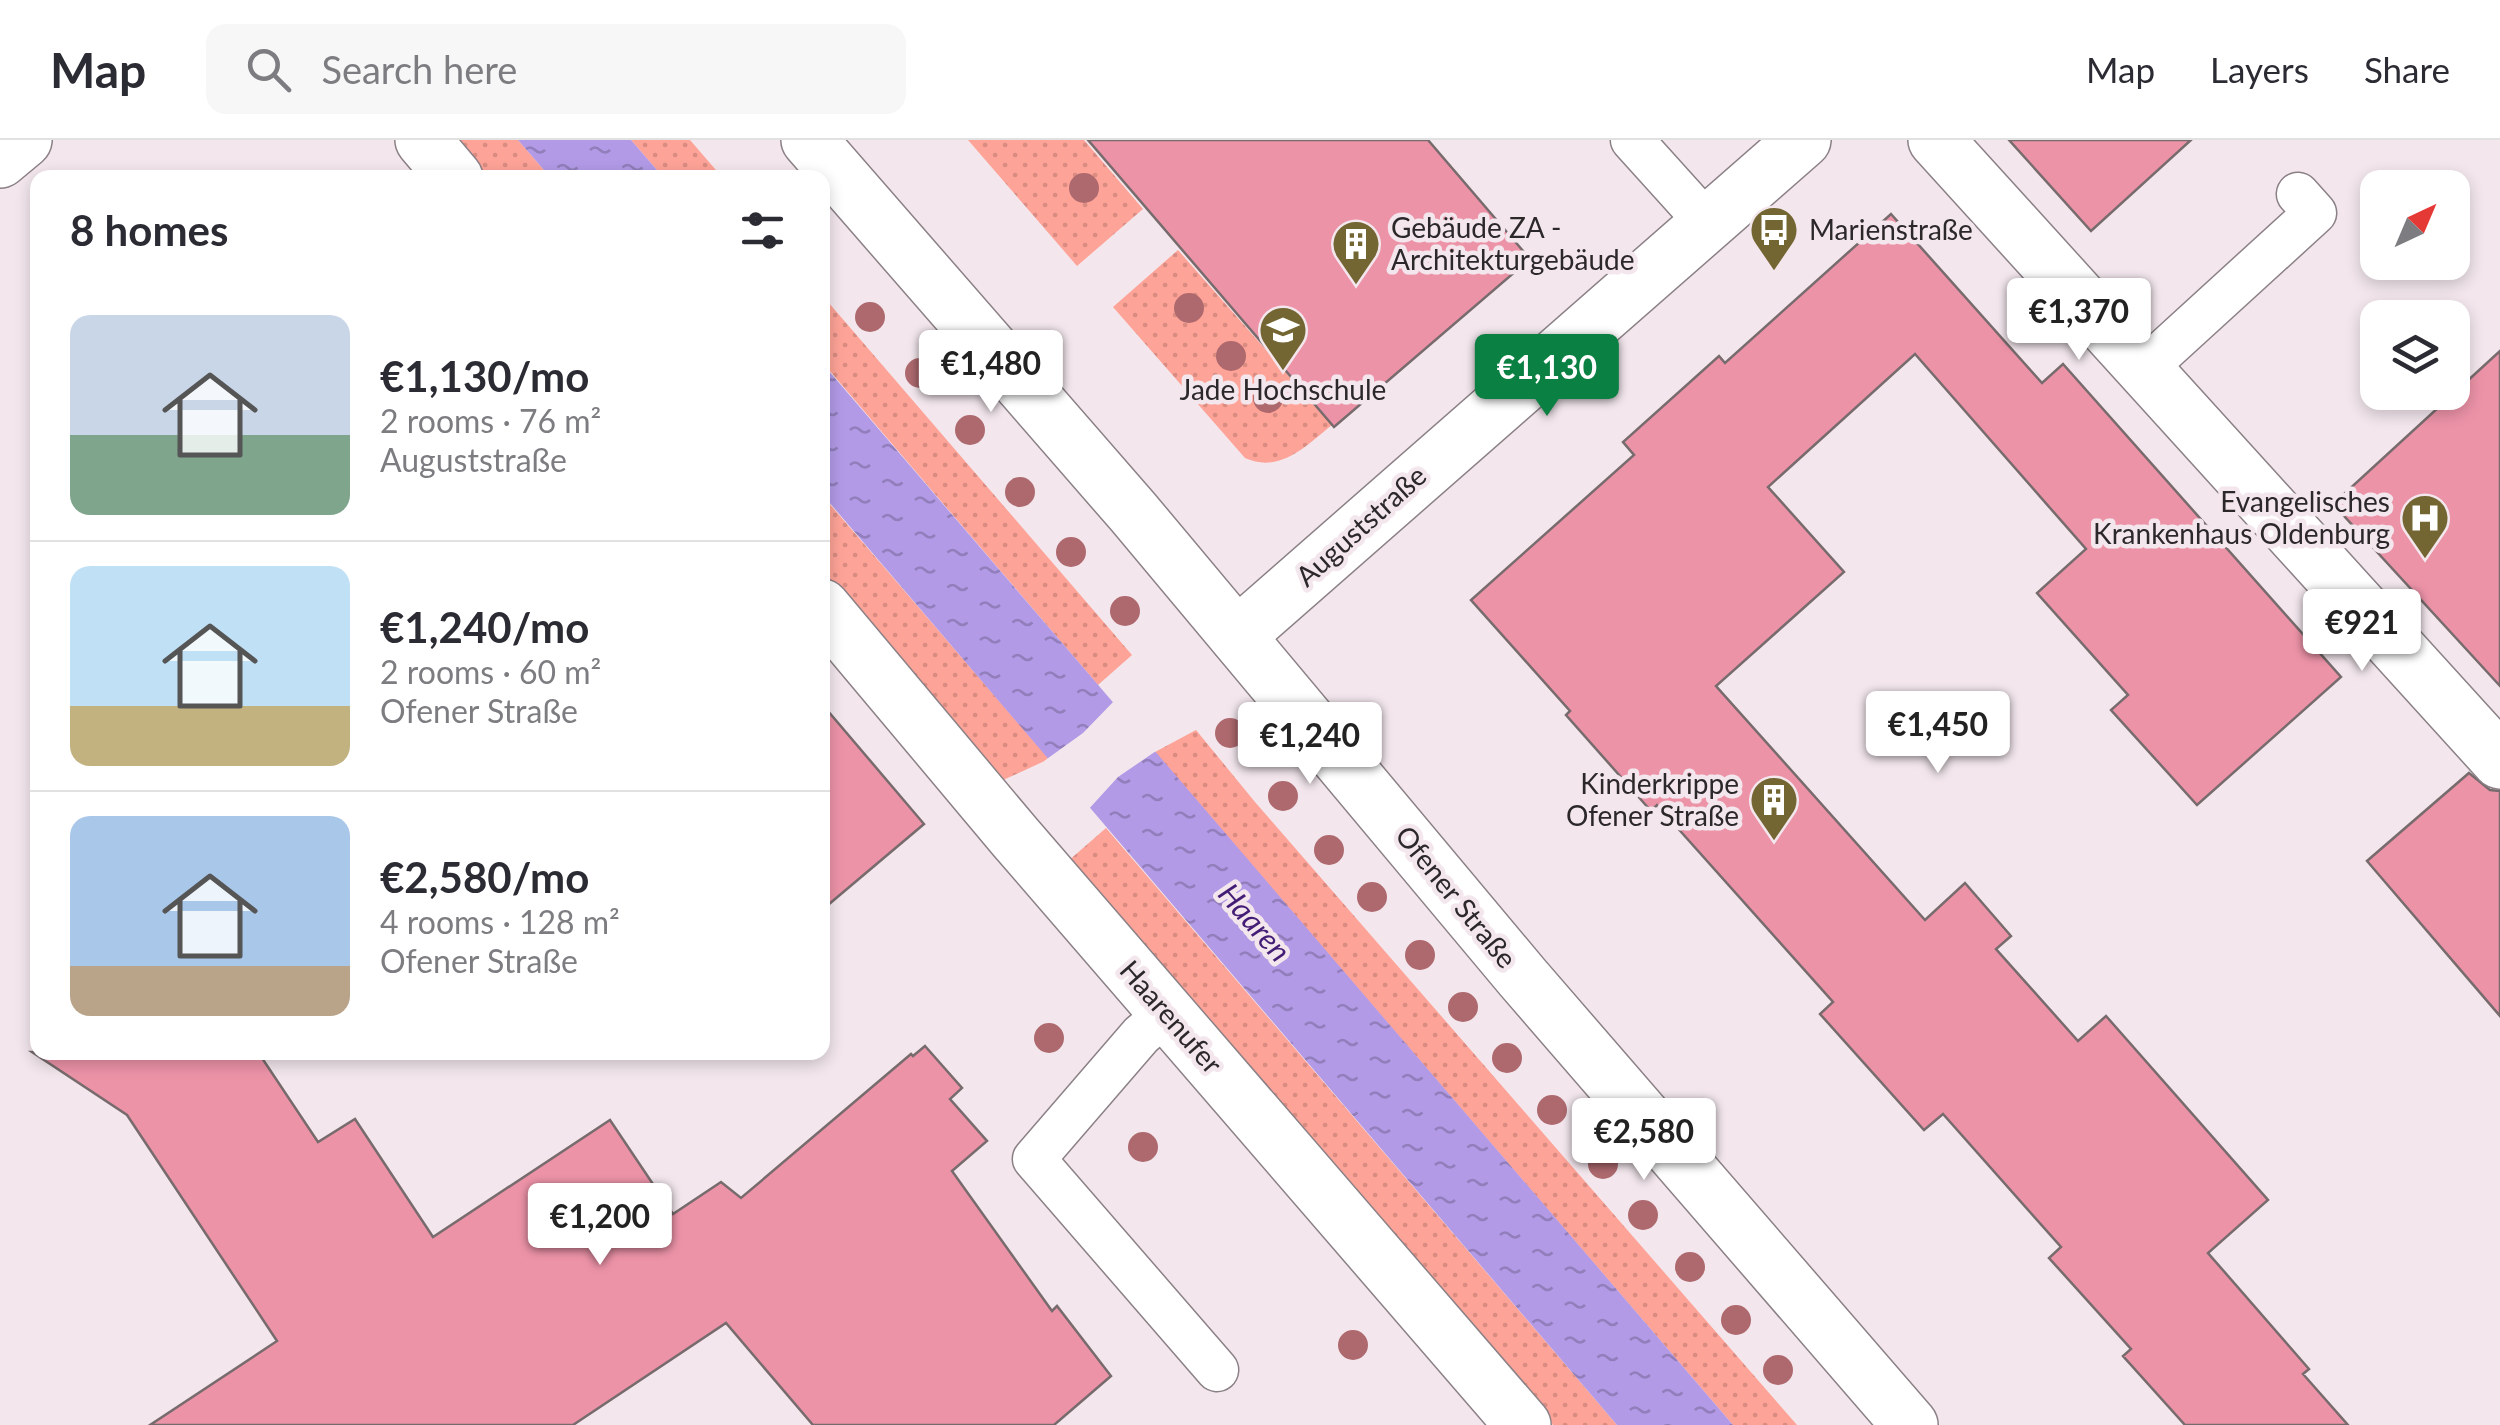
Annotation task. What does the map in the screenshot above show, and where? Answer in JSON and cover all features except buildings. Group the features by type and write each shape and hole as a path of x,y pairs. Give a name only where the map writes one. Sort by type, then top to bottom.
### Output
{"street":[{"path":"0,160 24,140"},
{"path":"423,140 449,170"},
{"name":"Ofener Straße","path":"809,140 1910,1425"},
{"name":"Auguststraße","path":"1237,636 1802,140"},
{"path":"1936,140 2500,761"},
{"name":"Haarenufer","path":"830,616 1522,1425"}],"lane":[{"path":"1632,140 1707,223"},
{"path":"2143,370 2315,213 2298,194"},
{"path":"1167,1013 1141,1035 1034,1159 1216,1370"}],"shaded area":[{"path":"454,140 518,140 544,170 480,170"},
{"path":"631,140 690,140 716,170 657,170"},
{"path":"968,140 1084,140 1143,209 1077,266"},
{"path":"1178,250 1332,425 1292,455 1270,462 1245,458 1113,307"},
{"path":"830,304 1132,655 1098,685 830,371"},
{"path":"830,504 1049,759 1001,781 830,581"},
{"path":"1196,730 1797,1425 1733,1425 1155,752"},
{"path":"1106,828 1617,1425 1553,1425 1067,862"}],"water":[{"path":"518,140 631,140 657,170 544,170"},
{"name":"Haaren","path":"830,372 1733,1425 1617,1425 830,503"}],"pier":[{"path":"1116,699 1159,749 1118,777 1087,811 1044,761 1083,733"}],"place":[{"name":"Marienstraße","path":"1774,272"},
{"name":"Gebäude ZA - Architekturgebäude","path":"1356,286"},
{"name":"Jade Hochschule","path":"1283,372"},
{"name":"Evangelisches Krankenhaus Oldenburg","path":"2425,560"},
{"name":"Kinderkrippe Ofener Straße","path":"1774,842"}]}
